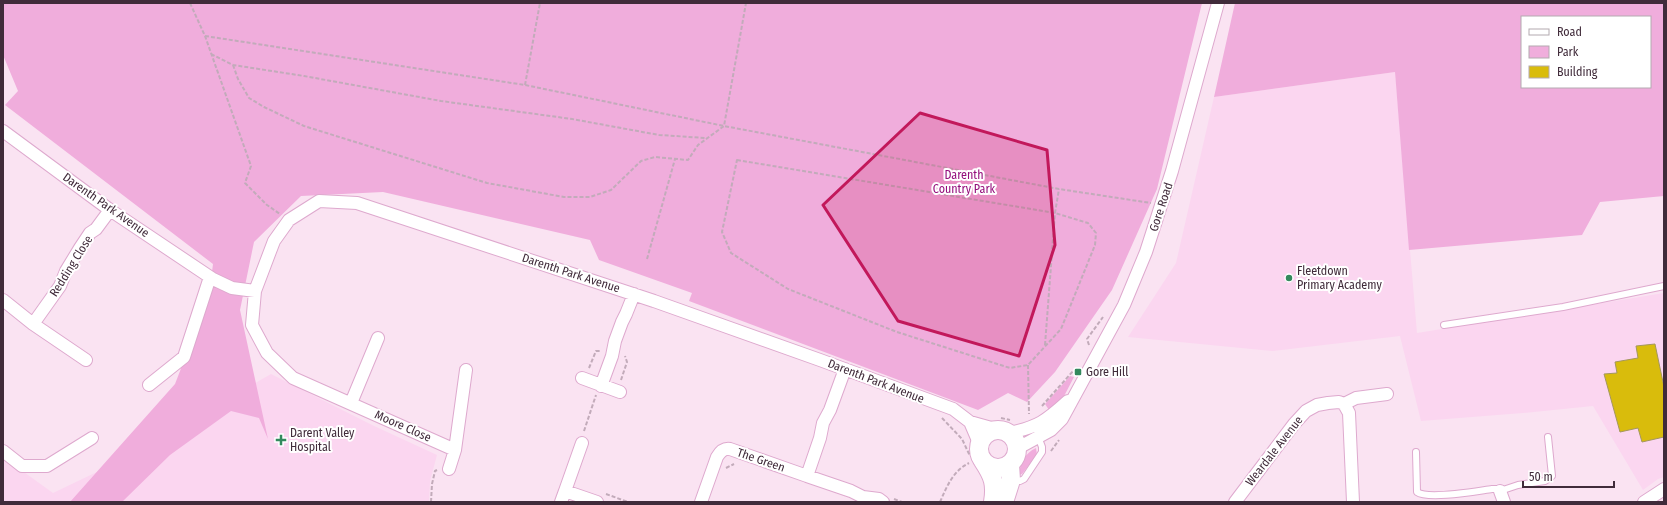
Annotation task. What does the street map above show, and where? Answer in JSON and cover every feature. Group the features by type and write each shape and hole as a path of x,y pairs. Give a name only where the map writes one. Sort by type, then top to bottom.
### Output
{"street":[{"name":"Gore Road","path":"1018,448 1051,430 1062,419 1124,304 1146,252 1174,164 1218,3"},
{"name":"Darenth Park Avenue","path":"5,137 210,277 232,288 255,291 274,241 289,220 319,201 357,203 634,294 953,409 970,422 1002,431"},
{"name":"Redding Close","path":"33,324 60,286 66,271 90,233 96,229 110,210"},
{"path":"149,385 184,357 210,277"},
{"name":"Moore Close","path":"255,291 252,325 267,353 293,378 455,450"},
{"path":"601,386 612,356 615,341 634,294"},
{"path":"3,300 33,324 86,360"},
{"path":"351,403 378,338"},
{"path":"807,476 820,438 823,423 830,410 844,369"},
{"path":"448,468 455,450 466,370"},
{"path":"582,378 620,392"},
{"name":"Weardale Avenue","path":"1235,502 1294,424 1306,412 1317,406 1328,403 1339,402 1344,404 1356,398 1387,394"},
{"name":"Gore Road","path":"1002,431 1028,428 1043,422 1072,398"},
{"path":"1344,404 1349,413 1353,502"},
{"name":"Darenth Park Avenue","path":"970,422 979,443"},
{"path":"976,462 979,454 979,443 983,436 988,432 1002,431 1016,440 1018,454 1010,472 1004,502"},
{"path":"3,451 22,466 47,466 92,438"},
{"path":"582,443 563,497 597,502"},
{"name":"The Green","path":"701,502 721,447 807,476 854,488 862,497 879,499 883,502"},
{"path":"976,462 996,468 1003,468 1010,472"},
{"path":"976,462 992,475 994,485 993,502"},
{"path":"1644,502 1659,495"}],"lane":[{"path":"1444,325 1563,307 1664,286"},
{"path":"1416,452 1417,492 1426,496 1498,489 1502,497 1518,485 1545,481 1552,476 1548,437"},
{"path":"1010,472 1020,481 1024,479 1042,452 1042,447 1038,438"}],"path":[{"path":"190,3 205,36 250,166 245,182 268,205 289,220"},
{"path":"525,85 540,3"},
{"path":"234,66 238,79 249,98 264,107 304,126 487,183 564,197 590,197 611,190 641,161 656,156 688,160 698,145 724,126 746,3"},
{"path":"205,36 525,85 724,126 1059,189 1120,199"},
{"path":"211,54 234,66 441,101 572,119 659,135 707,138"},
{"path":"647,259 676,159"},
{"path":"737,160 1055,213 1088,223 1096,233 1095,244 1061,329 1045,346 1028,365 1010,368 896,332 788,289 731,253 722,232 737,160"},
{"path":"1045,346 1055,213 1059,189"},
{"path":"1086,350 1089,344 1087,339 1105,314"},
{"path":"1028,365 1029,418"},
{"path":"1042,406 1075,368"},
{"path":"939,416 953,428 962,439 976,462 956,472 940,502"},
{"path":"722,470 737,463"},
{"path":"432,502 432,484 436,471 448,468"}],"highlighted area":[{"path":"920,113 1047,150 1055,245 1019,356 898,321 823,205"}],"shaded area":[{"name":"Fleetdown Primary Academy","path":"1395,72 1417,333 1664,293 1664,477 1658,479 1643,490 1593,406 1421,421 1400,336 1273,351 1128,337 1176,263 1214,97"},
{"name":"Darent Valley Hospital","path":"271,374 372,425 437,455 430,481 429,502 3,502 3,457 53,493 126,458"}],"green space":[{"name":"Darenth Country Park","path":"3,3 1202,3 1157,189 1112,290 1055,372 1027,402 1008,393 978,410 689,301 692,293 599,260 590,240 383,192 301,196 254,242 240,310 268,439 259,418 231,411 170,455 122,502 70,502 175,384 209,296 213,264 5,105 18,91 3,55"},
{"path":"1235,3 1664,3 1664,196 1600,202 1582,235 1409,250 1395,72 1214,97"},
{"path":"1070,376 1074,377 1062,400 1049,410 1045,404"},
{"path":"1036,448 1037,455 1022,474 1019,475 1024,459 1032,450"}],"building":[{"path":"1655,344 1664,387 1664,437 1642,442 1638,428 1620,432 1604,374 1617,373 1615,362 1638,358 1636,346"}],"place":[{"name":"Fleetdown Primary Academy","path":"1289,278"},
{"name":"Gore Hill","path":"1078,372"},
{"name":"Darent Valley Hospital","path":"281,440"}]}
